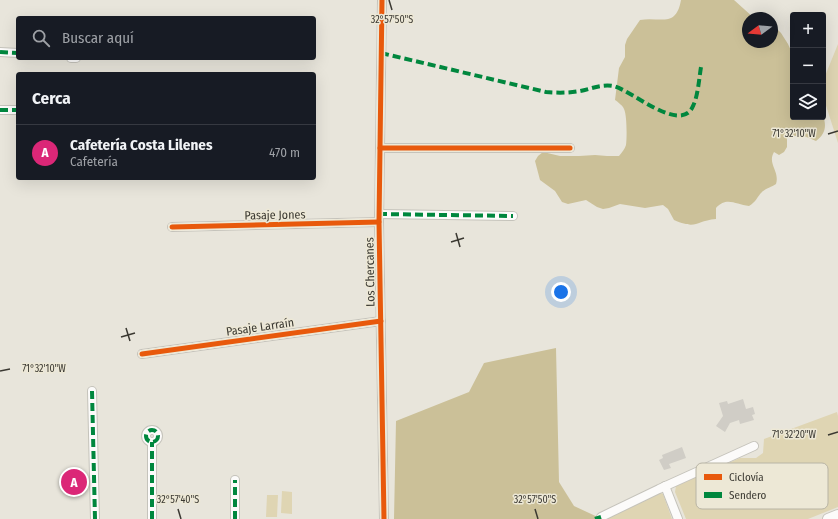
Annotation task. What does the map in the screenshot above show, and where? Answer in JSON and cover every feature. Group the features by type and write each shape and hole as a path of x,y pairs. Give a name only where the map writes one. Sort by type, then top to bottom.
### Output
{"main road":[{"path":"828,519 838,515"}],"street":[{"name":"Los Chercanes","path":"382,0 379,218 384,519"},
{"path":"0,52 16,53"},
{"path":"0,110 16,110"},
{"path":"380,148 570,148"},
{"name":"Pasaje Jones","path":"172,227 379,218 513,216"},
{"name":"Pasaje Larraín","path":"142,354 381,320"},
{"path":"92,391 95,519"},
{"path":"152,442 152,519"},
{"path":"717,463 754,446"},
{"path":"601,517 696,472"},
{"path":"235,480 235,519"},
{"path":"666,486 678,519"}],"shaded area":[{"path":"681,0 734,0 747,12 742,12 742,48 778,48 778,30 790,48 790,120 824,120 825,127 823,133 816,141 804,136 787,136 787,147 784,152 779,155 774,152 772,156 777,179 776,184 760,194 749,206 732,202 724,202 720,204 716,208 716,219 692,225 674,220 668,209 663,205 645,208 620,204 603,209 586,200 568,204 562,202 555,191 540,180 535,161 538,156 543,152 560,156 619,156 626,145 627,132 625,112 620,104 615,100 619,68 625,57 625,45 627,39 640,20 671,18 679,9"},
{"path":"838,44 838,143 826,105 826,74"},
{"path":"556,348 559,482 574,506 602,519 394,519 396,421 469,392 484,363"},
{"path":"837,412 838,507 808,519 686,519 675,492 676,486 696,477 696,509 828,509 828,463 729,463 740,458 756,458 763,453 764,439"},
{"path":"282,491 292,492 292,514 281,513"},
{"path":"659,492 663,494 672,519 600,519"},
{"path":"267,495 278,495 277,517 266,517"}],"building":[{"path":"743,399 746,409 753,407 755,414 752,415 754,420 740,424 739,420 730,423 725,432 716,426 723,416 719,403 727,401 728,404"},
{"path":"682,447 686,458 669,464 671,468 664,470 659,460 663,458 662,455"}],"marked path":[{"path":"0,52 16,53"},
{"path":"381,53 546,92 572,92 600,86 613,86 655,108 678,116 687,114 695,102 701,67"},
{"path":"0,110 16,110"},
{"path":"379,214 513,216"},
{"path":"92,391 95,519"},
{"path":"152,430 156,432 158,436 156,440 152,442 148,440 146,436 148,432 152,430"},
{"path":"152,442 152,519"},
{"path":"235,480 235,519"},
{"path":"595,519 601,517"}],"cycle path":[{"path":"382,0 379,222 384,519"},
{"path":"380,148 570,148"},
{"path":"172,227 379,222"},
{"path":"142,354 381,321"}],"place":[{"name":"Cafetería Costa Lilenes","path":"74,482"}]}
